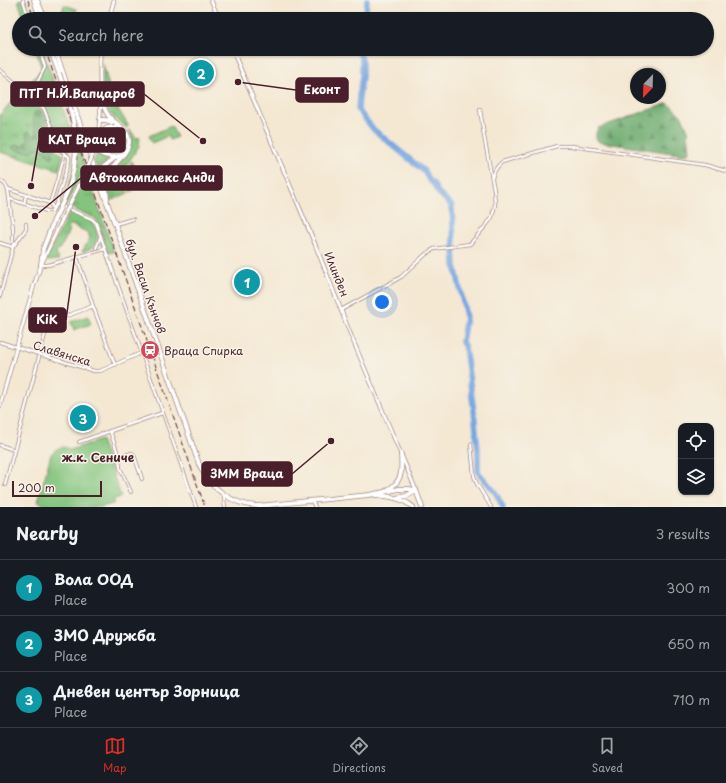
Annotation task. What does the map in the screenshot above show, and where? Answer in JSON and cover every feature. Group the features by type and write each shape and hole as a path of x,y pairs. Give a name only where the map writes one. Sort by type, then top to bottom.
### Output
{"main road":[{"path":"36,0 39,12"},
{"path":"36,0 42,12"},
{"path":"41,265 43,249 71,179 75,152 75,134 72,115 53,56"},
{"name":"бул. Васил Кънчов","path":"57,56 88,151 199,464 204,474 212,484 224,495 239,503 254,506 369,495 403,488 416,490"},
{"path":"101,95 106,113 125,132 129,139 127,149 109,172 106,188 109,207"},
{"path":"100,120 111,121 119,126"},
{"path":"80,124 90,144 95,150 106,156 116,157 123,155"},
{"path":"97,139 107,128 119,126"},
{"path":"96,173 116,157"},
{"path":"381,493 394,486 399,480 402,471 402,454"},
{"path":"395,498 406,496 416,490"},
{"name":"Илинден","path":"416,490 422,507"},
{"name":"бул. Васил Кънчов","path":"369,495 395,498 413,507"}],"street":[{"path":"23,0 27,12"},
{"path":"111,12 114,0"},
{"path":"211,0 216,12"},
{"path":"33,98 35,87 45,67 41,56"},
{"path":"0,406 41,265 94,151 100,120 101,56"},
{"name":"Илинден","path":"235,56 315,244 416,490"},
{"path":"0,70 44,109 60,149 69,156 56,204 52,211"},
{"path":"341,310 402,276 426,254 434,249 470,244 488,223 492,217 495,205 480,108"},
{"path":"492,178 499,164 502,162 557,146 571,146 705,165 726,170"},
{"path":"50,203 65,154"},
{"path":"0,181 5,184 8,189 13,229 13,247 0,296"},
{"path":"8,189 50,203 53,208 52,211"},
{"path":"24,204 26,195"},
{"path":"10,199 47,211 52,211"},
{"path":"56,204 92,219 96,223 196,507"},
{"path":"115,224 133,219"},
{"path":"13,247 26,229 26,224"},
{"path":"97,250 101,235"},
{"path":"0,243 13,247"},
{"path":"41,265 48,266 77,258 104,247"},
{"path":"97,250 108,256"},
{"path":"77,258 115,365"},
{"path":"5,484 48,323 93,306"},
{"name":"Славянска","path":"0,342 94,371 100,371 141,353"},
{"path":"79,442 162,413"},
{"path":"110,431 119,457 120,468 131,492"},
{"path":"471,444 476,484 490,507"},
{"path":"0,445 14,450"},
{"path":"119,457 132,453 142,479"},
{"path":"224,495 225,507"},
{"path":"312,501 315,507"}],"green space":[{"path":"18,0 25,0 29,12 22,12"},
{"path":"64,5 77,9 76,12 62,12"},
{"path":"37,56 44,56 70,128 72,137 68,154 62,150 44,106 25,89 42,69"},
{"path":"103,64 113,101 128,125 127,128 112,116 107,109 103,90"},
{"path":"21,90 41,109 45,115 57,151 63,155 59,170 0,152 0,115"},
{"path":"668,103 682,116 688,130 690,152 685,155 599,142 596,139 598,128"},
{"path":"38,111 42,112 45,116 47,131 52,136 56,146 52,152 54,155 53,157 50,157 45,152 37,148 28,152 12,148 13,146 19,144 21,148 25,142 29,142 26,133 29,131 33,136 37,134 33,119 34,113"},
{"path":"171,126 177,137 170,140 168,136 152,143 149,136"},
{"path":"113,128 121,130 125,135 125,147 120,152 107,154 98,149 103,136"},
{"path":"129,130 136,138 140,137 139,146 122,172 121,179 128,193 110,201 108,188 109,179 114,168 131,147 132,142"},
{"path":"78,146 85,166 65,207 63,206 75,167"},
{"path":"97,153 111,159 97,169 94,160"},
{"path":"117,158 107,173 104,181 104,189 99,173"},
{"path":"132,161 140,178 131,182 134,190 130,192 125,176"},
{"path":"87,174 114,252 108,253 95,218 71,208"},
{"path":"70,212 86,218 92,223 97,234 95,244 90,249 82,252 90,238 87,232 69,224 67,236 56,253 59,260 48,261 46,259"},
{"path":"88,316 91,324 74,330 71,322"},
{"path":"101,440 121,497 114,499 113,504 101,507 53,507 38,502 51,454 55,450 64,447 70,450"}],"waterway":[{"path":"366,12 367,0"},
{"path":"360,56 362,59 362,77 358,110 374,130 424,171 437,191 452,206 455,265 466,317 462,342 465,347 474,411 478,450 478,472 495,492 503,507"}],"railway":[{"path":"28,0 32,12"},
{"path":"47,56 205,507"}],"place":[{"name":"ЗМО Дружба","path":"201,73"},
{"name":"Еконт","path":"238,82"},
{"name":"ПТГ Н.Й.Вапцаров","path":"203,141"},
{"name":"КАТ Враца","path":"31,186"},
{"name":"Автокомплекс Анди","path":"35,216"},
{"name":"KiK","path":"76,247"},
{"name":"Вола ООД","path":"247,282"},
{"name":"Враца Спирка","path":"150,350"},
{"name":"Дневен център Зорница","path":"83,418"},
{"name":"ЗММ Враца","path":"331,441"}],"district":[{"name":"ж.к. Сениче","path":"98,457"}]}
